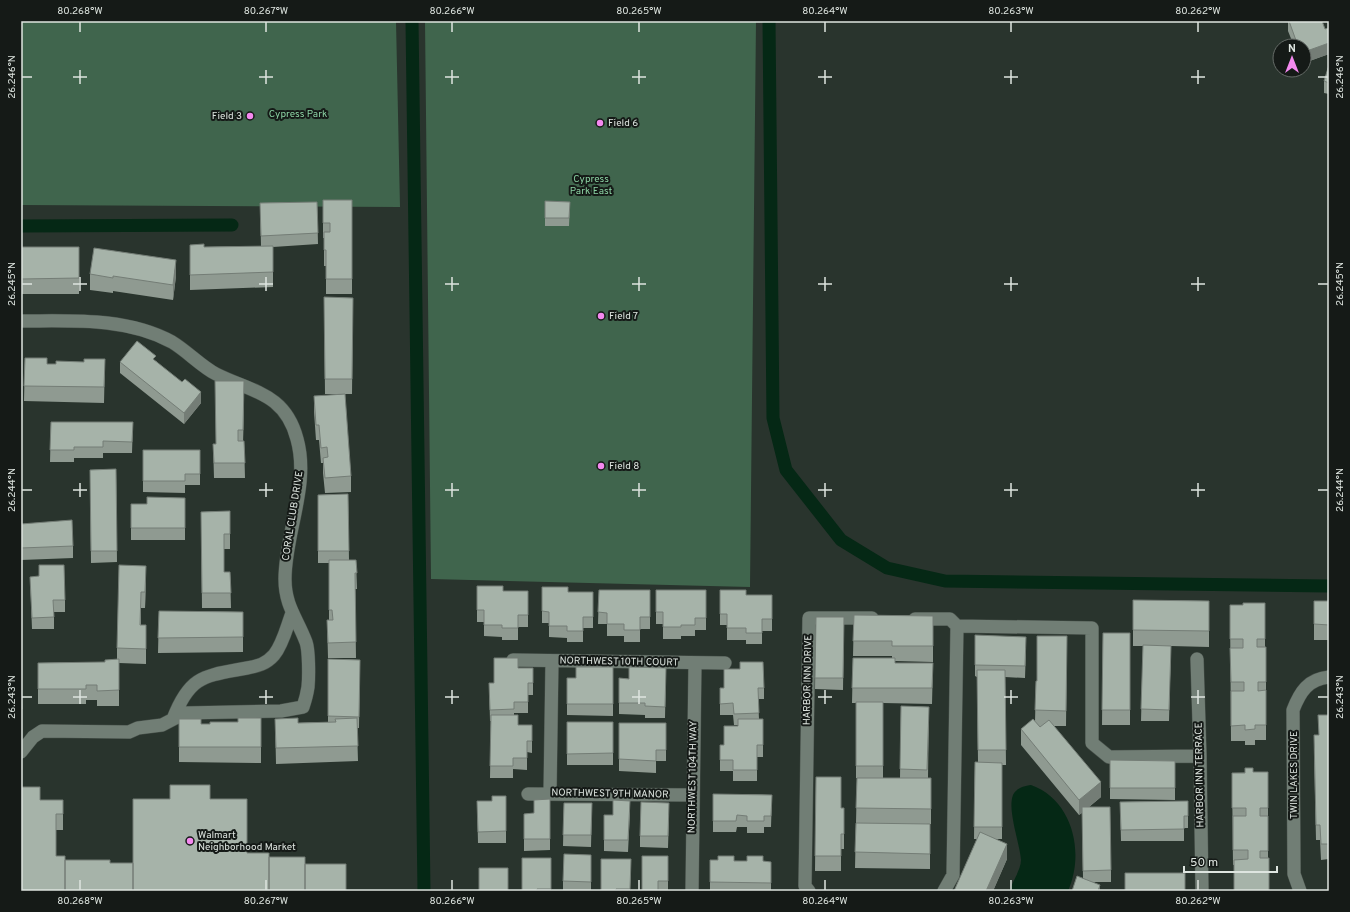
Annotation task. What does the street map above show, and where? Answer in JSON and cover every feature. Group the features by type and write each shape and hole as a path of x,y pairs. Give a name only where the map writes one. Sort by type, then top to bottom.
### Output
{"street":[{"name":"CORAL CLUB DRIVE","path":"21,321 94,321 115,324 157,335 195,358 214,374 265,394 279,406 290,421 297,438 301,460 300,482 286,554 286,599 306,643 308,687 303,707 282,711 185,713 162,725 138,728 129,732 42,731 33,737 21,752"},
{"path":"173,719 180,699 193,683 207,675 262,665 275,655 292,613"},
{"name":"HARBOR INN DRIVE","path":"810,891 805,886 809,618 887,619"},
{"path":"903,619 950,619 956,626 953,875 944,891"},
{"path":"956,626 1092,628 1092,743 1108,757 1200,756"},
{"name":"HARBOR INN TERRACE","path":"1197,659 1202,891"},
{"name":"NORTHWEST 10TH COURT","path":"513,660 725,663"},
{"path":"550,794 552,661"},
{"name":"NORTHWEST 104TH WAY","path":"692,891 695,663"},
{"name":"TWIN LAKES DRIVE","path":"1300,891 1294,874 1293,710 1299,694 1309,683 1329,677"},
{"name":"NORTHWEST 9TH MANOR","path":"528,794 693,795"}],"green space":[{"name":"Cypress Park","path":"21,21 396,21 400,207 21,205"},
{"name":"Cypress Park East","path":"425,21 756,21 750,587 431,579"}],"shaded area":[{"path":"1031,785 1045,792 1057,803 1066,815 1072,829 1075,845 1075,861 1073,876 1068,891 1009,891 1021,864 1013,818 1013,795 1018,789"}],"building":[{"path":"1289,21 1322,21 1325,29 1328,28 1329,31 1329,43 1312,49 1312,38 1295,38"},
{"path":"1329,65 1329,83 1324,81"},
{"path":"323,200 352,200 352,279 326,279 326,250 324,250 324,232 330,232 330,223 323,223"},
{"path":"545,201 570,202 569,218 545,218"},
{"path":"317,202 318,233 261,236 260,203"},
{"path":"204,244 204,247 273,246 273,272 190,275 190,245"},
{"path":"21,247 79,247 79,278 21,279"},
{"path":"94,248 176,260 173,285 90,274"},
{"path":"324,297 353,298 352,379 325,379"},
{"path":"137,341 156,356 153,359 182,382 185,379 201,392 184,413 120,362"},
{"path":"25,358 47,358 47,364 56,364 56,361 84,362 84,359 105,359 104,387 24,386"},
{"path":"215,381 244,381 243,430 238,430 238,441 244,441 245,463 214,463 213,444 216,444"},
{"path":"345,394 351,476 325,478 323,458 328,457 327,447 321,448 319,425 316,425 314,396"},
{"path":"51,422 133,422 132,442 103,441 103,447 74,447 74,450 50,450"},
{"path":"143,450 200,450 200,474 185,474 185,481 143,481"},
{"path":"116,469 117,551 91,551 90,470"},
{"path":"348,494 349,551 318,551 318,495"},
{"path":"147,497 185,498 185,528 131,528 131,504 147,504"},
{"path":"230,511 230,534 224,534 224,572 230,572 231,593 202,593 201,512"},
{"path":"72,520 73,546 21,548 21,524"},
{"path":"329,560 356,560 356,642 328,643 327,620 333,620 332,610 329,610"},
{"path":"39,565 64,565 65,600 53,600 54,617 32,618 30,577 39,576"},
{"path":"119,565 146,566 145,592 141,592 140,625 146,625 146,649 117,648"},
{"path":"477,586 503,586 503,591 528,591 528,615 518,615 518,628 502,628 502,625 484,625 484,610 477,610"},
{"path":"542,587 568,587 568,592 593,592 593,617 583,617 583,631 567,631 567,626 549,626 549,612 542,611"},
{"path":"599,590 650,590 650,617 640,617 640,630 624,630 624,624 607,624 607,613 598,612"},
{"path":"656,590 706,590 706,618 695,618 695,625 663,627 663,612 656,612"},
{"path":"720,590 746,590 746,595 772,595 772,619 762,619 762,633 746,633 746,628 727,628 727,614 720,614"},
{"path":"1133,600 1209,601 1209,631 1133,630"},
{"path":"1314,601 1329,601 1329,625 1314,624"},
{"path":"1243,603 1265,603 1265,639 1257,639 1257,647 1266,647 1266,682 1258,682 1258,691 1266,690 1266,725 1255,725 1255,729 1245,730 1245,725 1231,726 1231,691 1244,691 1244,682 1231,682 1230,648 1243,648 1243,639 1230,639 1230,605 1243,605"},
{"path":"159,611 243,612 243,637 158,638"},
{"path":"854,615 933,616 933,646 892,646 892,641 853,641"},
{"path":"816,617 844,617 843,678 815,678"},
{"path":"1103,633 1130,633 1130,710 1102,710"},
{"path":"975,635 1026,637 1025,666 975,665"},
{"path":"1037,636 1067,636 1066,711 1035,710 1037,681"},
{"path":"1143,645 1171,646 1169,710 1141,709"},
{"path":"494,658 518,658 518,668 533,668 533,683 528,683 528,702 514,702 514,709 490,710 489,683 494,683"},
{"path":"853,658 895,658 895,663 933,663 932,688 852,688"},
{"path":"119,659 119,690 97,691 97,685 86,685 86,689 38,689 38,663 105,662 105,660"},
{"path":"328,659 360,660 359,717 328,716"},
{"path":"740,662 763,662 764,688 758,688 759,713 734,714 733,703 720,704 720,688 724,688 724,669 740,669"},
{"path":"576,667 613,667 613,704 567,704 567,678 576,678"},
{"path":"629,667 666,668 665,707 645,706 645,703 619,703 619,678 629,679"},
{"path":"21,669 22,709 21,709"},
{"path":"977,670 1005,670 1006,750 978,750"},
{"path":"856,702 883,702 883,766 856,766"},
{"path":"901,706 929,707 927,770 900,769"},
{"path":"491,715 518,715 518,725 532,725 532,741 527,741 527,758 513,758 513,766 490,766"},
{"path":"1318,715 1329,715 1329,844 1321,844 1320,825 1316,825 1314,735 1319,735"},
{"path":"238,718 261,718 261,747 179,747 179,719 201,719 201,724 210,724 210,722 238,722"},
{"path":"298,718 298,723 336,722 335,719 357,718 358,746 276,748 275,719"},
{"path":"738,719 763,719 763,745 757,745 757,770 733,770 733,760 720,760 720,745 724,745 724,726 738,726"},
{"path":"1033,719 1040,727 1049,720 1101,782 1079,800 1021,729"},
{"path":"567,722 613,722 613,753 567,754"},
{"path":"619,723 666,723 666,750 656,750 656,761 619,759"},
{"path":"1110,760 1175,761 1175,788 1110,788"},
{"path":"975,762 1002,763 1002,827 974,827"},
{"path":"1245,768 1253,768 1253,772 1268,772 1268,808 1260,808 1260,816 1268,816 1268,851 1260,851 1260,858 1269,858 1269,891 1234,891 1234,860 1248,859 1248,850 1233,850 1233,816 1246,816 1246,808 1232,808 1232,773 1245,773"},
{"path":"816,777 841,777 841,808 844,808 844,834 841,834 841,856 815,856"},
{"path":"857,778 931,778 931,809 856,808"},
{"name":"Walmart Neighborhood Market","path":"170,785 210,785 210,799 247,799 247,853 269,853 269,891 133,891 133,799 170,799"},
{"path":"21,787 40,787 40,800 63,800 63,814 56,814 56,856 65,856 65,891 21,891"},
{"path":"713,794 772,795 771,816 764,816 764,821 747,821 747,816 737,815 736,821 713,821"},
{"path":"492,796 506,796 506,831 478,832 477,801 492,801"},
{"path":"550,799 550,839 524,839 524,814 534,813 534,800"},
{"path":"613,800 630,801 628,840 604,840 604,815 613,815"},
{"path":"1188,801 1188,816 1184,816 1184,829 1121,830 1120,802"},
{"path":"641,802 669,803 668,836 640,836"},
{"path":"564,803 592,803 591,835 563,835"},
{"path":"1082,807 1110,807 1111,870 1083,871"},
{"path":"856,823 930,824 930,854 855,852"},
{"path":"980,832 1007,844 986,891 954,891"},
{"path":"564,854 591,855 591,882 563,881"},
{"path":"642,856 668,856 668,881 658,881 658,891 642,891"},
{"path":"718,856 734,856 734,861 747,861 747,856 763,856 763,861 771,862 771,883 710,882 710,860 718,860"},
{"path":"269,857 305,857 305,891 269,891"},
{"path":"522,858 551,858 551,889 522,891"},
{"path":"601,859 631,859 630,889 601,891"},
{"path":"65,860 110,860 110,863 133,863 133,891 65,891"},
{"path":"305,864 346,864 346,891 305,891"},
{"path":"479,868 508,868 508,891 479,891"},
{"path":"1125,873 1185,873 1185,891 1125,891"},
{"path":"1077,876 1100,885 1098,891 1072,891"}],"waterway":[{"path":"412,21 424,891"},
{"path":"769,21 773,418 786,470 841,540 887,568 945,581 1329,586"},
{"path":"21,226 232,225"}],"place":[{"name":"Field 3","path":"250,116"},
{"name":"Field 6","path":"600,123"},
{"name":"Field 7","path":"601,316"},
{"name":"Field 8","path":"601,466"},
{"name":"Walmart Neighborhood Market","path":"190,841"}]}
